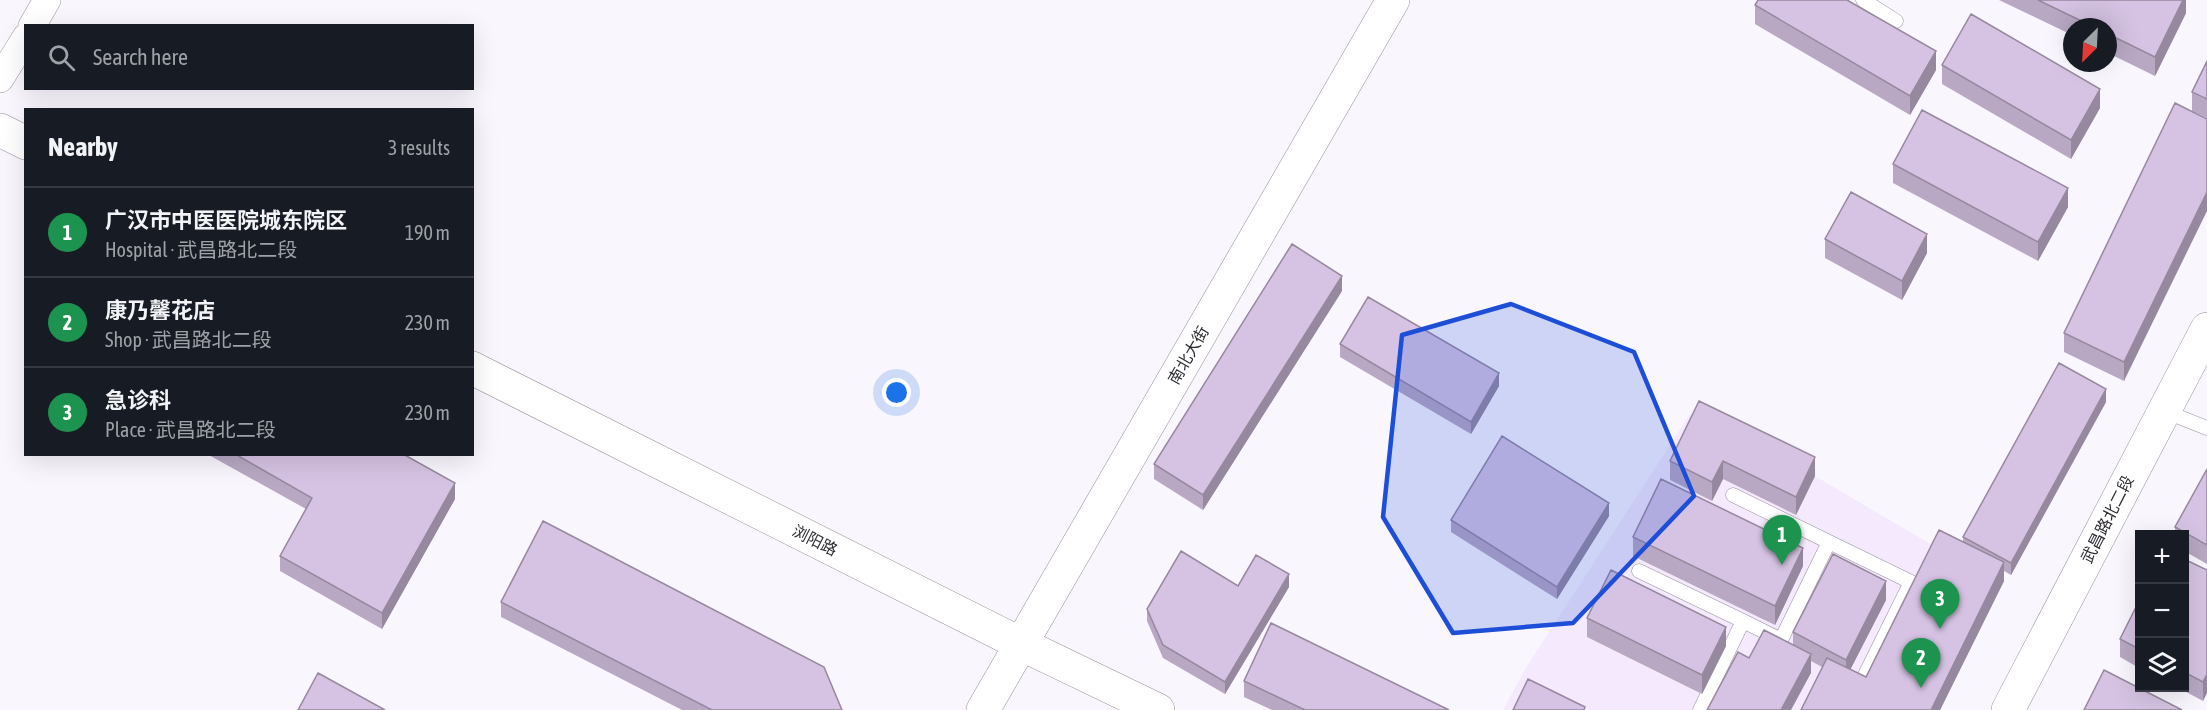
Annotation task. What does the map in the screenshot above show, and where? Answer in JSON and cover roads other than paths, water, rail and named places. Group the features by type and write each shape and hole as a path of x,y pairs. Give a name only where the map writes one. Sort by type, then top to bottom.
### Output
{"street":[{"path":"33,24 47,0"},
{"name":"南北大街","path":"982,710 1393,0"},
{"path":"0,80 24,40"},
{"path":"0,130 24,142"},
{"name":"武昌路北二段","path":"2008,710 2207,329"},
{"name":"浏阳路","path":"474,369 1021,644 1158,710"}],"lane":[{"path":"1863,0 1896,21"},
{"path":"2163,410 2207,428"},
{"path":"1732,495 1911,582 1863,679 1884,690"},
{"path":"1639,571 1781,640 1829,542"},
{"path":"1700,710 1743,621"}],"place":[{"name":"广汉市中医医院城东院区","path":"1782,565"},
{"name":"急诊科","path":"1940,629"},
{"name":"康乃馨花店","path":"1921,688"}]}
